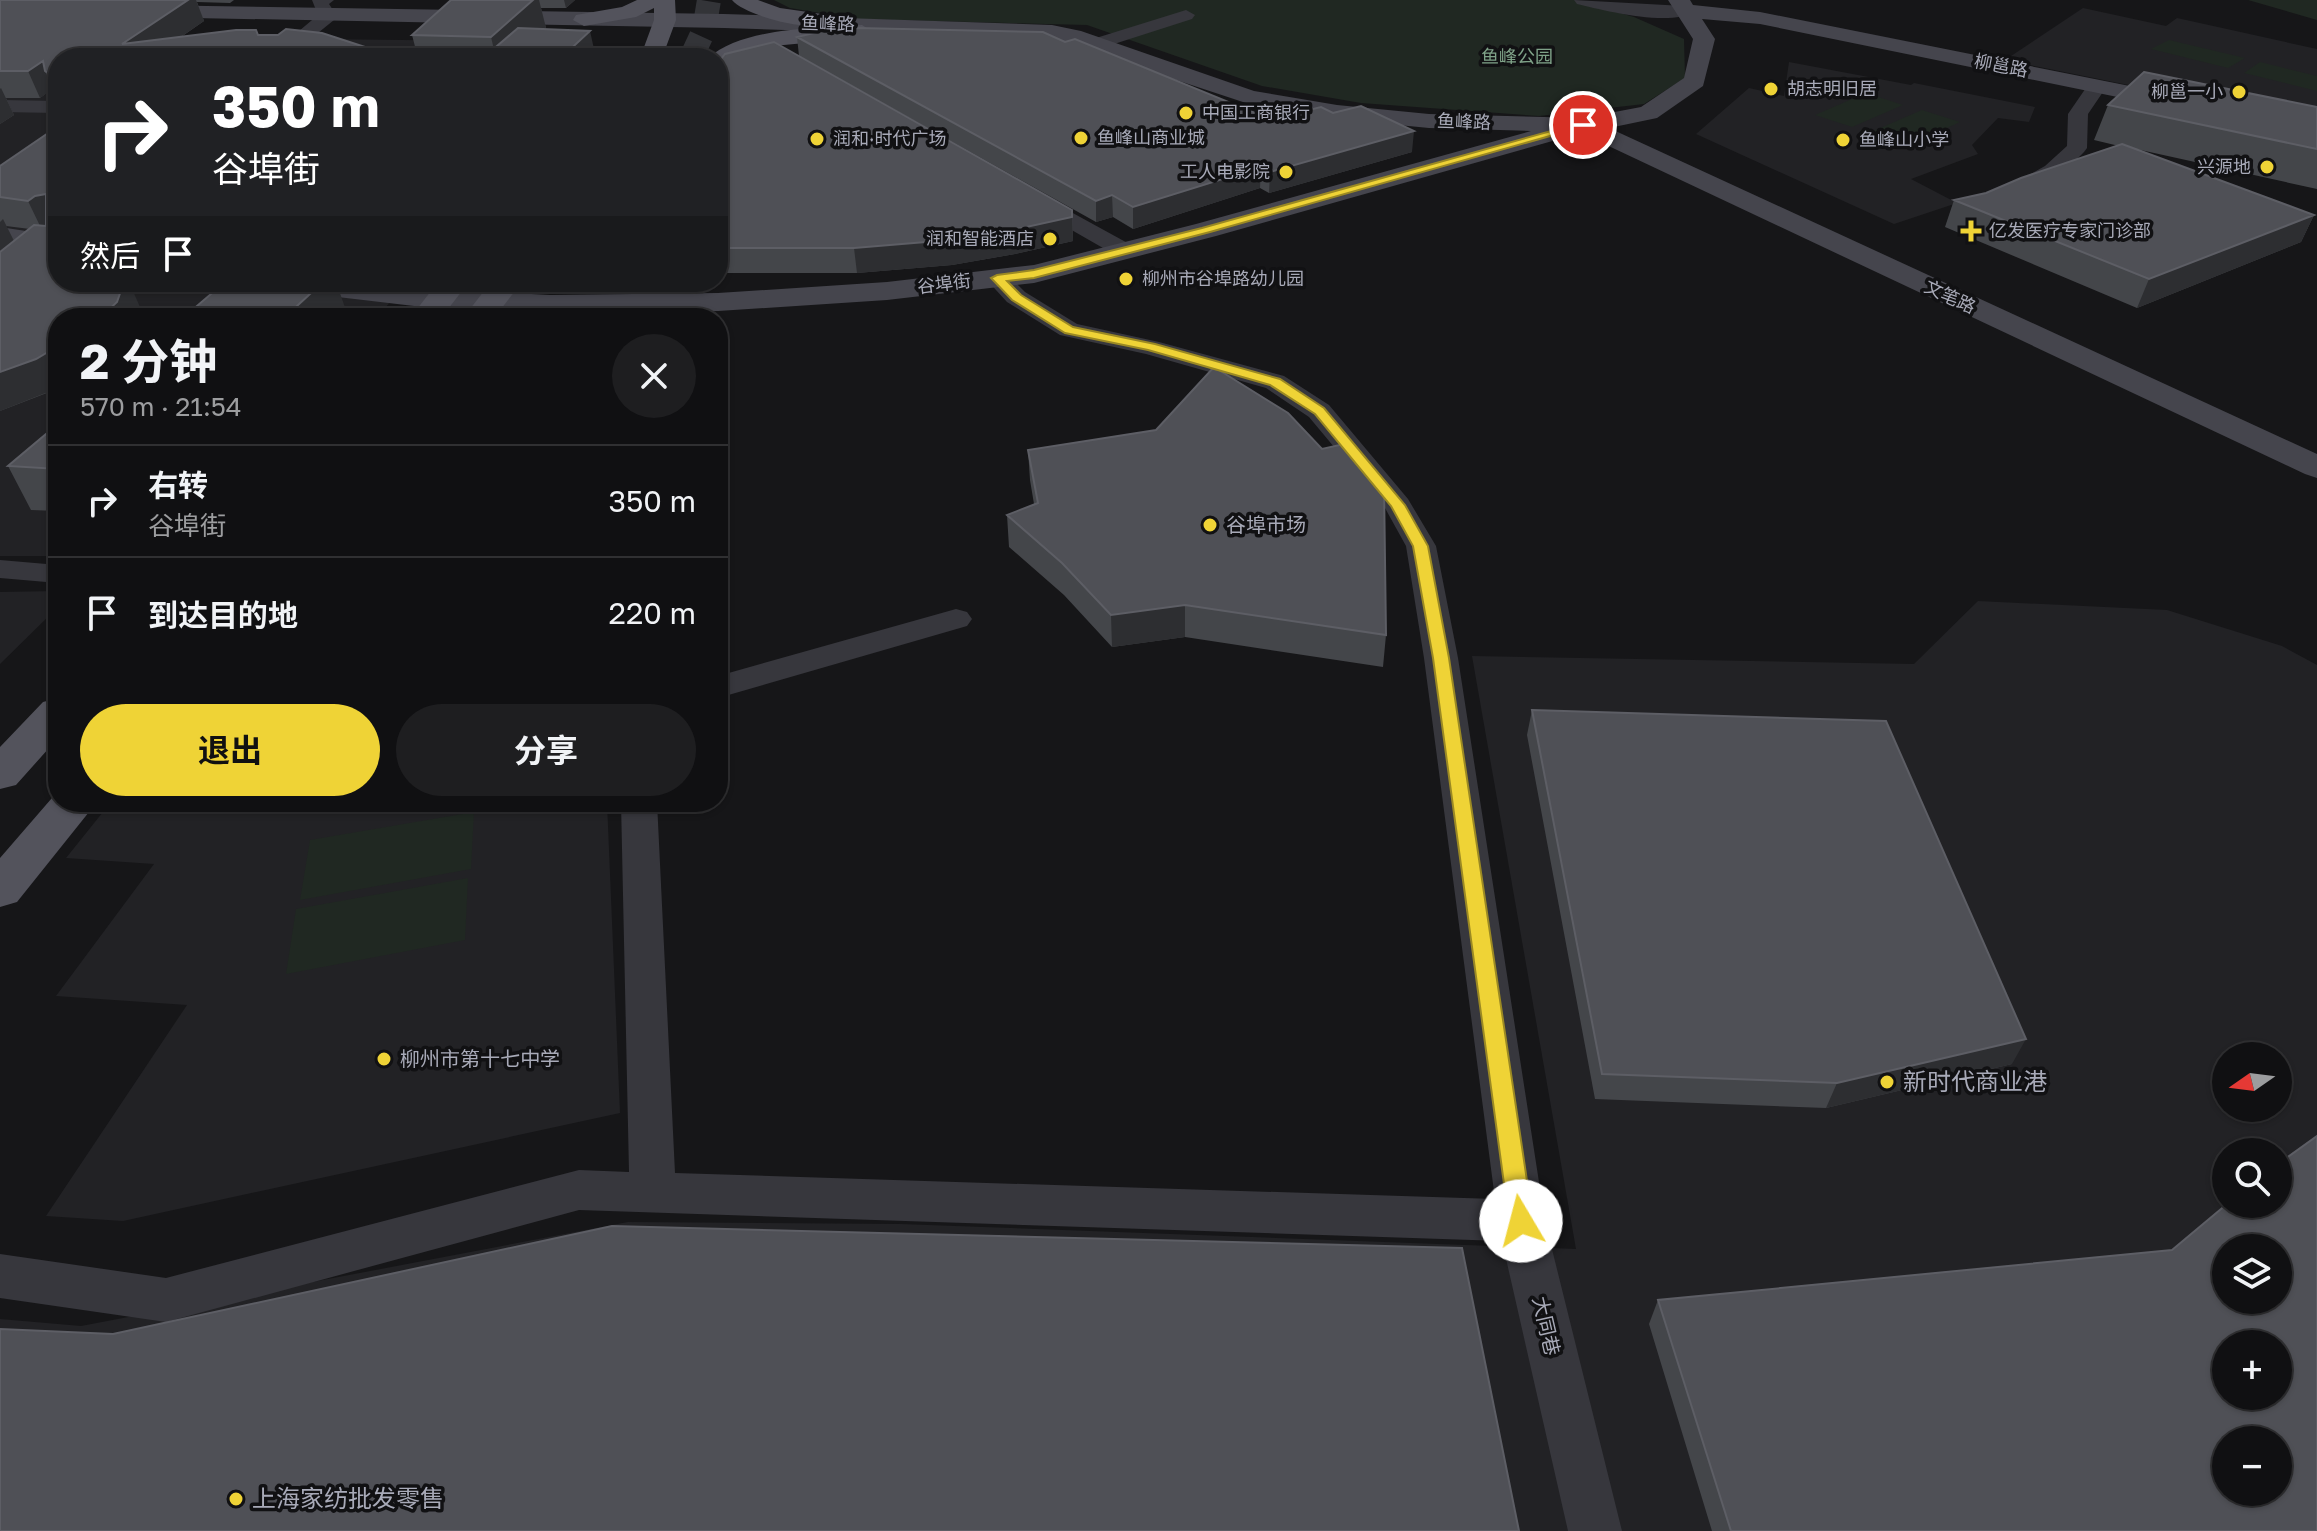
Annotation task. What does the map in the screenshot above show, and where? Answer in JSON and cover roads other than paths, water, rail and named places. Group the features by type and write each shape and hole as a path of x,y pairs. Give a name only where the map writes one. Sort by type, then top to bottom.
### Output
{"main road":[{"path":"743,0 752,6 784,15 863,28"},
{"path":"653,48 662,12"},
{"path":"712,48 723,17"},
{"path":"728,55 760,42 863,28"},
{"path":"0,774 48,723"},
{"path":"0,890 66,812"}],"street":[{"path":"1583,0 1625,10 1687,4 1704,39 1695,81 1648,113 1583,125"},
{"name":"柳邕路","path":"1687,4 2200,107"},
{"path":"1091,46 1186,15 1163,5"},
{"name":"鱼峰路","path":"325,12 584,20 662,12"},
{"path":"287,48 325,12"},
{"name":"鱼峰路","path":"125,14 662,12 863,28 1044,36 1091,46 1249,97 1322,110 1429,121 1583,125"},
{"path":"760,42 787,57"},
{"path":"1993,200 2053,171 2077,148 2078,114 2097,86"},
{"path":"0,106 48,107"},
{"name":"谷埠街","path":"358,292 441,300 496,296 550,304 718,302 887,291 1034,274 1583,125"},
{"name":"文笔路","path":"1583,125 2317,467"},
{"path":"1017,189 1125,251"},
{"path":"0,235 48,239"},
{"path":"23,261 48,244"},
{"name":"大同巷","path":"997,278 1016,297 1069,330 1150,347 1275,382 1319,411 1398,505 1421,546 1441,658 1521,1221 1595,1531"},
{"path":"0,569 48,573"},
{"path":"728,684 956,619"},
{"path":"639,812 653,1192"},
{"path":"0,1276 166,1300 579,1190 1521,1221"}],"tunnel":[{"path":"696,48 704,30 709,0"}],"place":[{"name":"胡志明旧居","path":"1771,89"},
{"name":"柳邕一小","path":"2239,92"},
{"name":"中国工商银行","path":"1186,113"},
{"name":"鱼峰山商业城","path":"1081,138"},
{"name":"润和·时代广场","path":"817,139"},
{"name":"鱼峰山小学","path":"1843,140"},
{"name":"兴源地","path":"2267,167"},
{"name":"工人电影院","path":"1286,172"},
{"name":"亿发医疗专家门诊部","path":"1971,231"},
{"name":"润和智能酒店","path":"1050,239"},
{"name":"柳州市谷埠路幼儿园","path":"1126,279"},
{"name":"谷埠市场","path":"1210,525"},
{"name":"柳州市第十七中学","path":"384,1059"},
{"name":"新时代商业港","path":"1887,1082"},
{"name":"上海家纺批发零售","path":"236,1499"}],"park label":[{"name":"鱼峰公园","path":"1517,57"}]}
